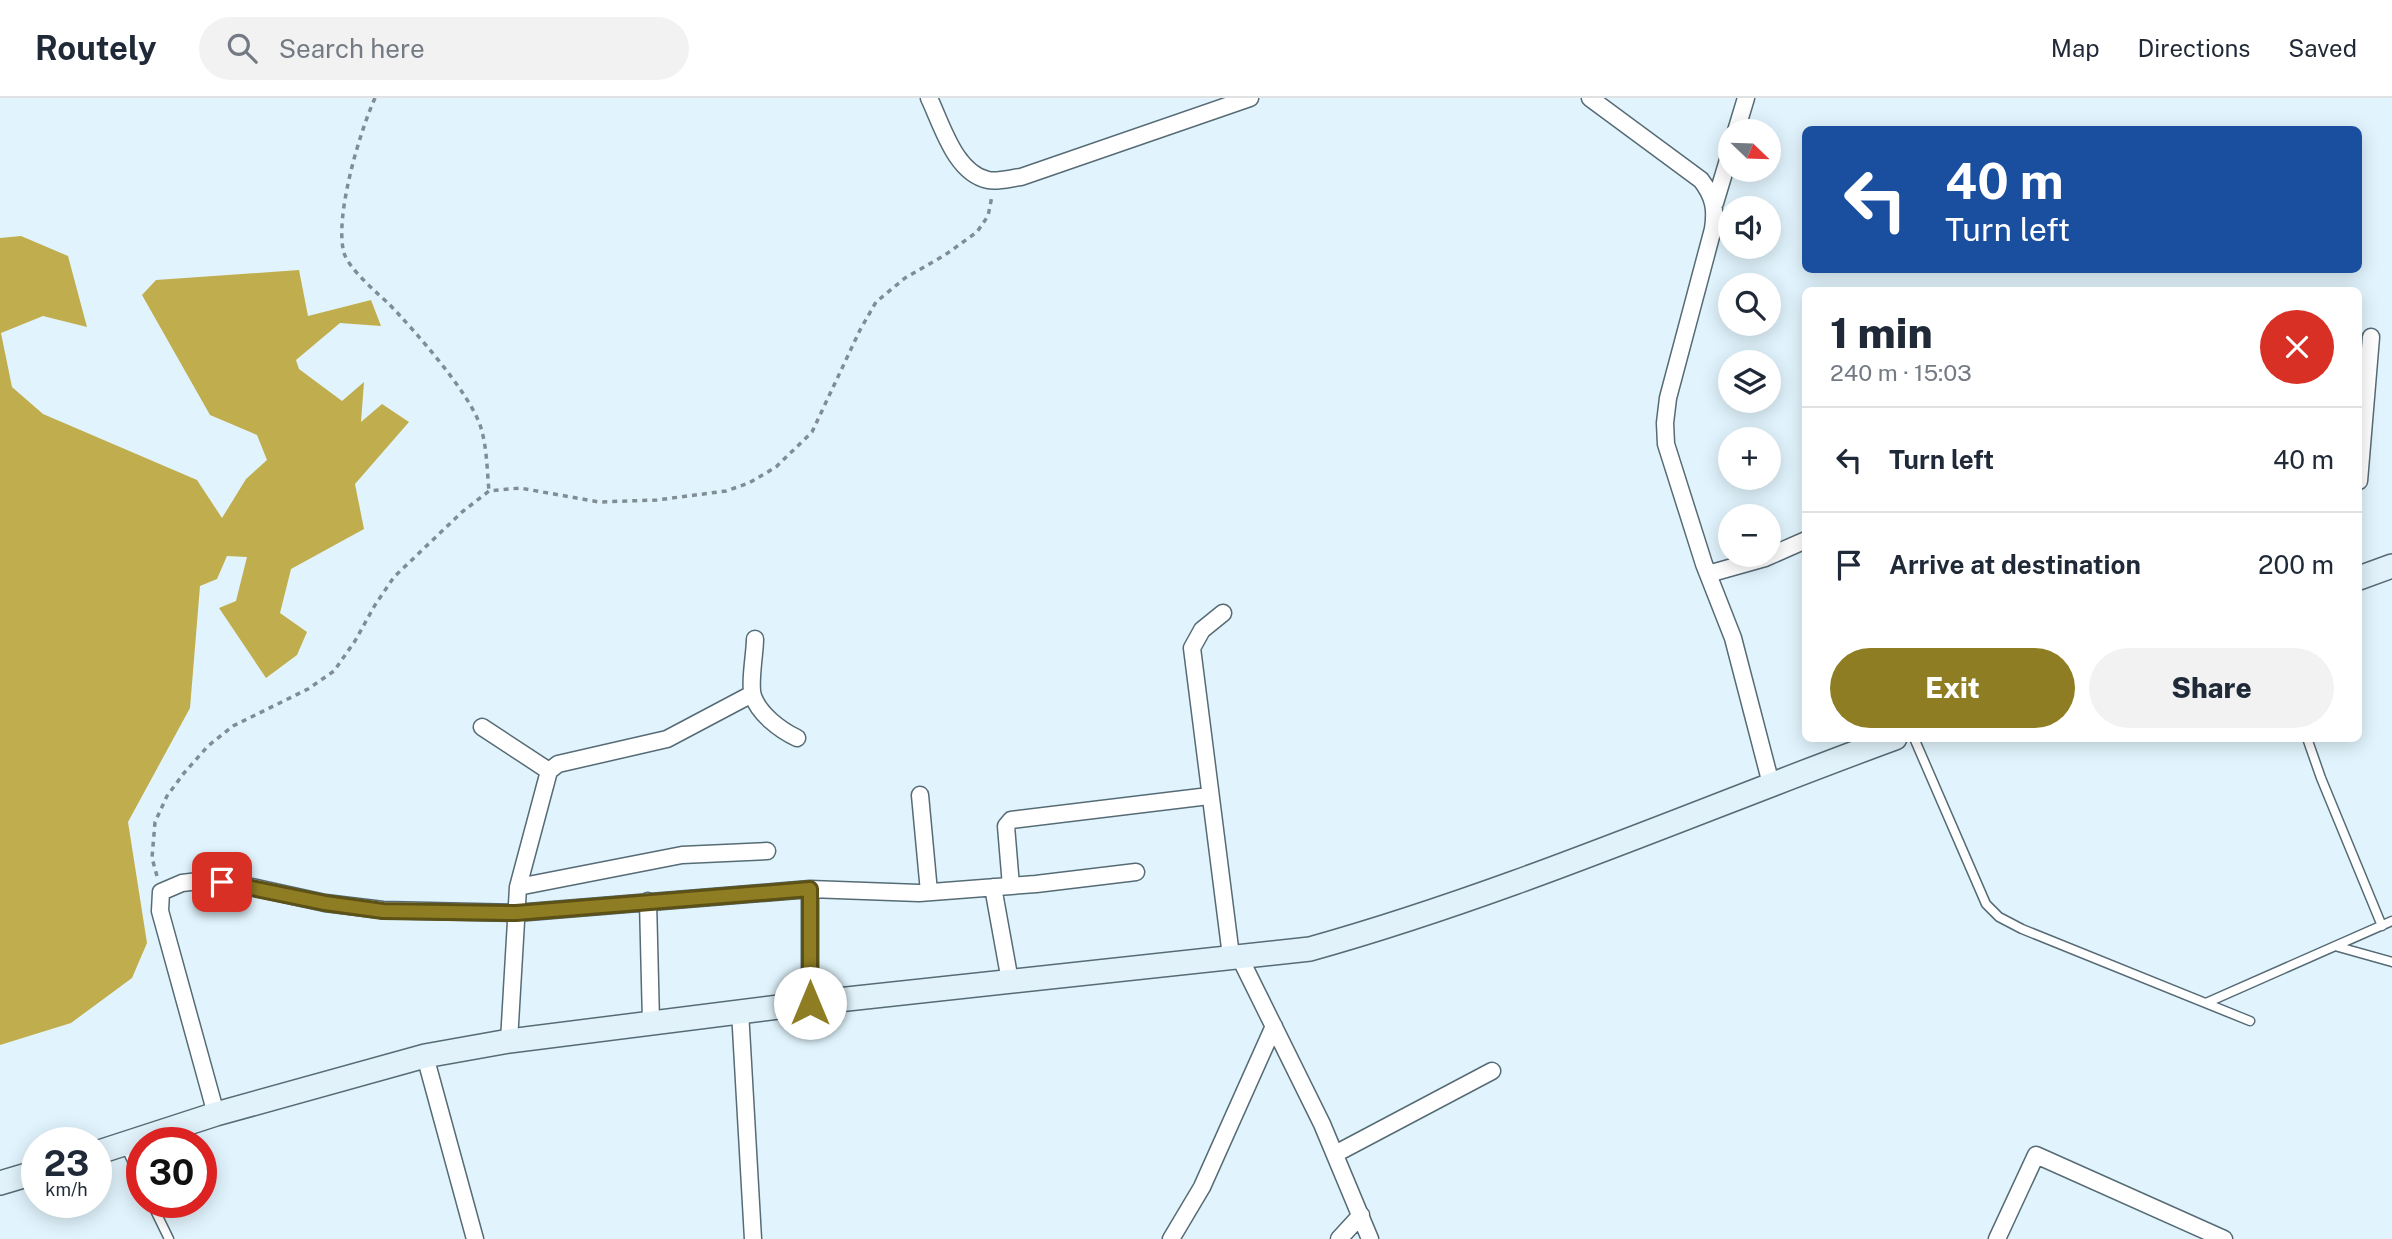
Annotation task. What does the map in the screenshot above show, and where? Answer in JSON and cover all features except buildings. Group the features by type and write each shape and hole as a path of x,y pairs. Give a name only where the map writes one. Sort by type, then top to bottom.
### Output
{"main road":[{"path":"2362,577 2392,566"},
{"path":"112,1148 216,1114 425,1056 509,1041 740,1011 1310,948 1371,932 1577,858 1884,742"},
{"path":"0,1183 21,1177"}],"street":[{"path":"929,98 957,157 976,176 991,180 1021,177 1250,98"},
{"path":"1590,98 1701,180 1715,203"},
{"path":"1740,119 1746,98"},
{"path":"1721,182 1715,203 1713,229 1668,398 1666,444 1708,574 1733,638 1771,783"},
{"path":"2362,445 2371,337"},
{"path":"1708,574 1765,558 1802,542"},
{"path":"1223,613 1202,630 1192,648 1209,796 1235,956 1274,1026 1335,1154 1370,1239"},
{"path":"755,639 752,694 784,732 797,738"},
{"path":"509,1041 518,887 549,771 558,764 667,739 752,694"},
{"path":"482,727 549,771"},
{"path":"920,795 929,892"},
{"path":"1011,886 1006,826 1011,820 1209,796"},
{"path":"518,887 681,855 767,851"},
{"path":"216,1114 160,911 160,892 182,883 207,880 238,884 325,903 383,911 516,913 810,889 929,892 1136,872"},
{"path":"993,887 1010,981"},
{"path":"810,889 810,1003"},
{"path":"648,901 651,1023"},
{"path":"740,1011 753,1239"},
{"path":"1171,1239 1202,1187 1274,1026"},
{"path":"425,1056 475,1239"},
{"path":"1335,1154 1492,1071"},
{"path":"2004,1237 2036,1155 2224,1239"},
{"path":"1339,1239 1361,1216"}],"lane":[{"path":"1916,742 1986,904 1999,917 2022,929 2250,1021"},
{"path":"2308,742 2320,778 2382,926"},
{"path":"2206,1003 2392,921"},
{"path":"2335,946 2392,962"},
{"path":"124,1144 126,1148"},
{"path":"159,1218 169,1239"}],"path":[{"path":"375,98 364,122 350,176 341,233 344,255 359,275 405,321 460,390 480,425 489,491"},
{"path":"160,892 152,858 155,822 167,796 184,773 208,746 233,726 308,689 334,671 394,577 461,512 489,491 520,488 599,502 657,500 726,491 749,483 776,467 812,432 876,302 905,278 945,255 977,232 988,216 993,200 991,180"}],"shaded area":[{"path":"21,236 68,256 87,327 43,316 1,333 12,387 43,414 197,480 222,518 246,479 267,460 257,435 210,415 142,295 156,280 299,270 308,316 371,300 381,326 340,323 296,360 299,369 342,401 364,382 361,422 382,404 409,422 355,484 364,529 291,569 280,613 307,632 297,655 266,678 219,608 236,601 247,557 227,556 217,579 200,586 190,708 128,822 147,943 132,978 71,1023 0,1045 0,238"}],"route":[{"path":"222,882 325,903 383,911 516,913 810,889 810,1003"}]}
